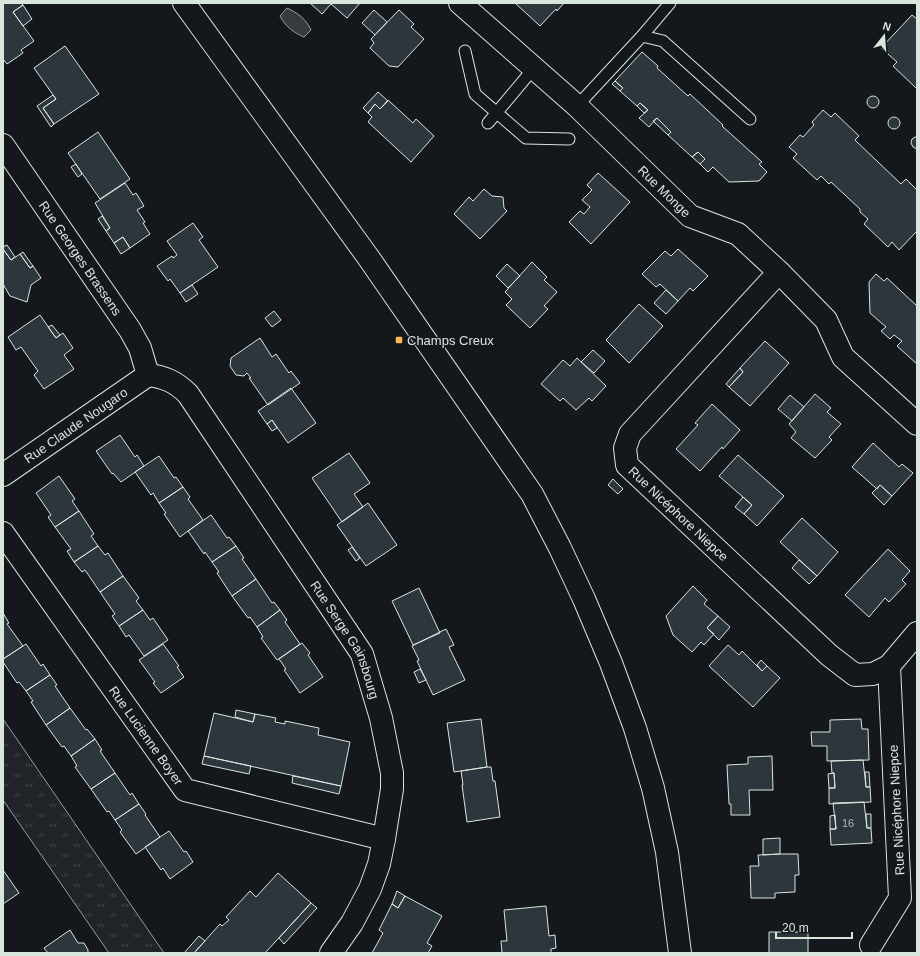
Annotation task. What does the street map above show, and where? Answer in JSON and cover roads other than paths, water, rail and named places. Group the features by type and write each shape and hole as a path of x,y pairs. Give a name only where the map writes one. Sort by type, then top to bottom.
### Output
{"street":[{"path":"184,3 368,257 532,494 557,541 584,599 611,663 635,728 653,788 667,852 680,953"},
{"name":"Rue Monge","path":"460,3 577,106 690,216 738,234 779,272 826,320 843,357 917,424"},
{"name":"Rue Georges Brassens","path":"3,145 130,330 140,348 148,375"},
{"name":"Rue Nicéphore Niepce","path":"779,272 630,434 625,448 627,465 829,655 856,675 873,674 889,666 917,633"},
{"name":"Rue Claude Nougaro","path":"3,475 148,375"},
{"name":"Rue Serge Gainsbourg","path":"148,375 161,377 171,381 188,394 362,654 381,718 392,773 392,789 384,839 370,889 352,923 331,953"},
{"name":"Rue Lucienne Boyer","path":"3,533 185,790 384,839"},
{"name":"Rue Nicéphore Niepce","path":"871,946 900,898 889,666"}],"lane":[{"path":"577,106 642,36 670,3"},
{"path":"642,36 664,41 750,119"},
{"path":"465,51 475,94 526,138 569,139"},
{"path":"488,123 534,68"}],"place":[{"name":"Champs Creux","path":"399,340"}]}
